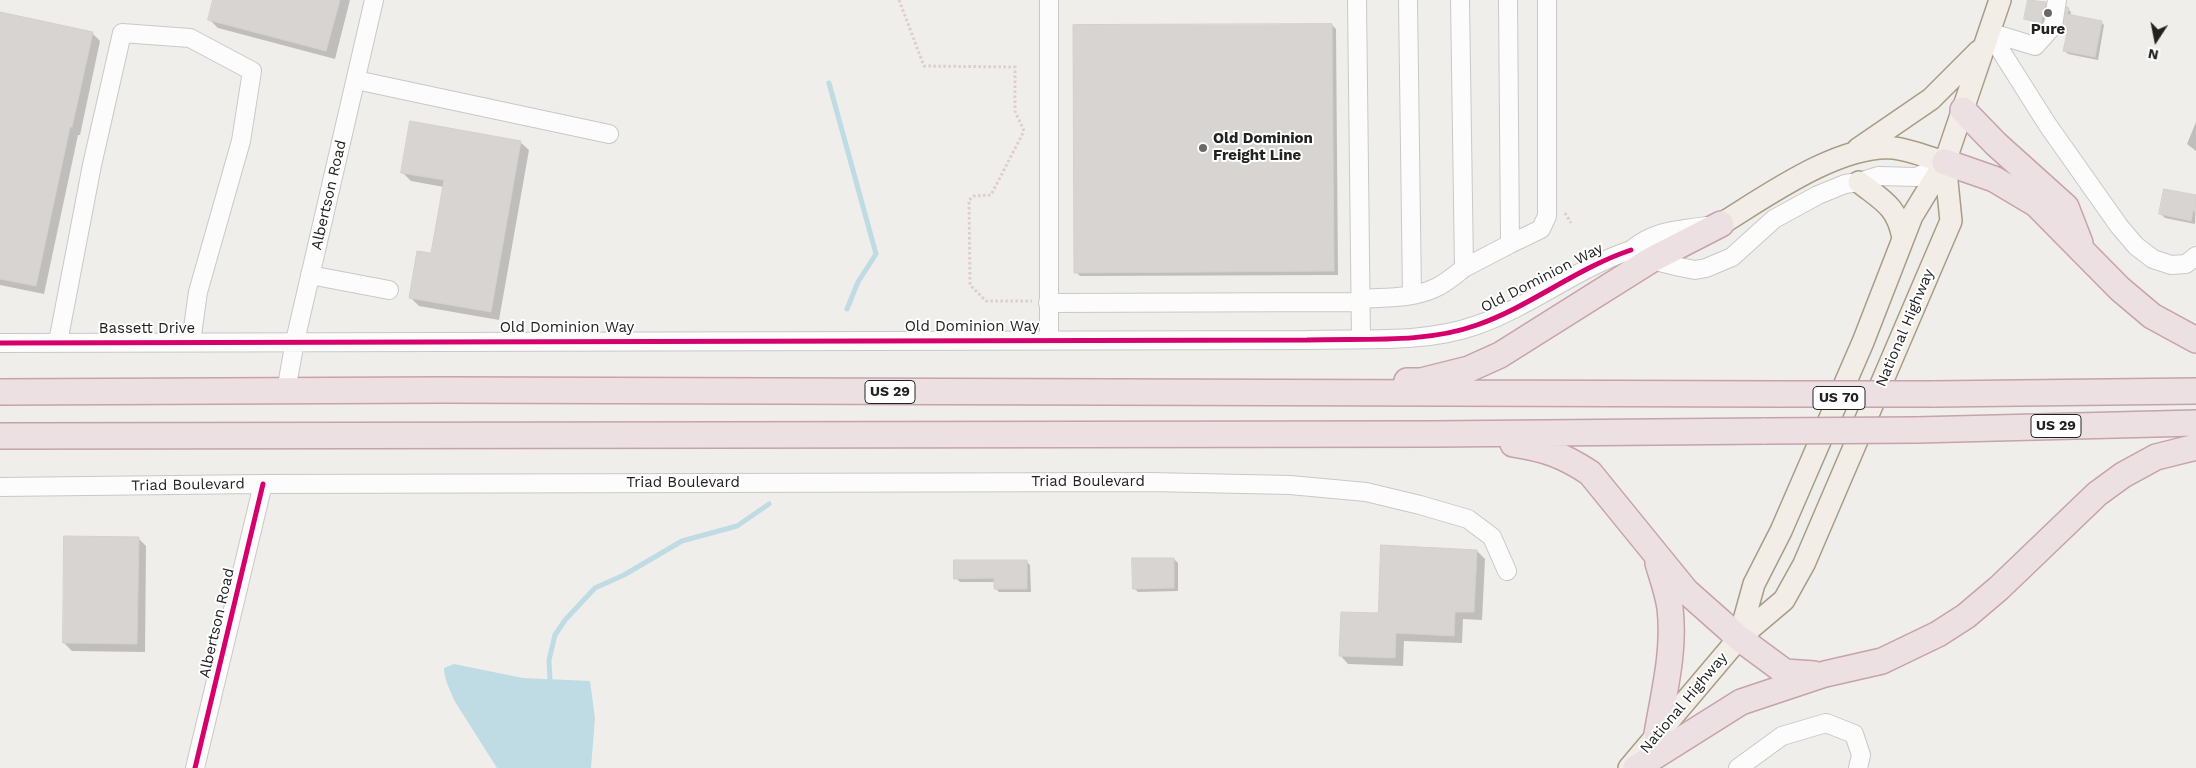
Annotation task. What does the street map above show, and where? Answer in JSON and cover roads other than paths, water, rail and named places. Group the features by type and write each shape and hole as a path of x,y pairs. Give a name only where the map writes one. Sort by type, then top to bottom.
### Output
{"highway":[{"path":"1963,110 1996,144 2066,207 2083,250"},
{"path":"1945,162 1994,179 2036,204 2120,289 2152,316 2196,340"},
{"path":"1223,393 1367,381 1421,381 1469,369 1500,355 1641,255 1721,224"},
{"name":"US 29","path":"0,392 1934,394 2196,391"},
{"name":"US 29","path":"0,436 1434,434 1916,430 2196,423"},
{"path":"1434,434 1536,448 1553,452 1570,460 1590,473 1600,484 1686,591 1739,638 1785,672 1825,674"},
{"path":"1636,768 1740,702 1825,674 1882,661 1938,634 1966,616 1999,588 2097,494 2116,480 2156,457 2196,447"},
{"path":"1656,553 1670,605 1672,630 1671,657 1657,734"}],"main road":[{"name":"National Highway","path":"1739,638 1754,584 1781,531 1863,342 1912,216 1945,162 2000,0"},
{"path":"1848,156 1931,100 1987,39"},
{"path":"1721,224 1798,176 1848,156 1872,150 1894,148 1945,162"},
{"name":"National Highway","path":"1628,768 1739,638 1784,600 1804,564 1951,221 1945,162"},
{"path":"1859,182 1888,203 1900,221 1903,238"}],"street":[{"name":"Albertson Road","path":"286,391 295,341 374,0"},
{"path":"1049,0 1049,339"},
{"path":"1357,0 1361,338"},
{"path":"1408,0 1412,295"},
{"path":"1460,0 1464,268"},
{"path":"1508,0 1510,244"},
{"path":"1048,302 1344,302 1412,295 1434,288 1464,268 1541,229 1546,216 1547,0"},
{"path":"1987,39 2035,46 2053,26 2057,0"},
{"path":"58,342 92,165 122,32 190,38 252,71 241,141 198,292 191,342"},
{"path":"1987,39 2118,226 2136,246 2153,259 2171,265 2186,264 2196,256"},
{"path":"356,80 609,134"},
{"path":"1641,255 1694,270 1720,263 1732,256 1774,219 1818,195 1845,184 1878,176 1917,177 1945,162"},
{"name":"Old Dominion Way","path":"295,341 1412,337 1446,333 1476,325 1513,310 1610,257 1641,255"},
{"path":"310,275 389,290"},
{"name":"Bassett Drive","path":"0,342 295,341"},
{"name":"Triad Boulevard","path":"0,486 1150,482 1290,485 1366,492 1468,519 1492,537 1508,571"},
{"name":"Albertson Road","path":"196,768 263,484"},
{"path":"1738,768 1782,736 1826,723 1854,734 1861,755 1858,768"}],"water":[{"path":"454,664 523,678 590,681 595,718 591,768 497,768 454,700 449,688 444,668"}],"waterway":[{"path":"829,83 876,254 858,282 847,309"},
{"path":"548,684 550,680 549,660 555,635 565,620 595,588 624,575 682,541 737,526 769,504"}],"place":[{"name":"Pure","path":"2048,13"},
{"name":"Old Dominion Freight Line","path":"1203,148"}]}
